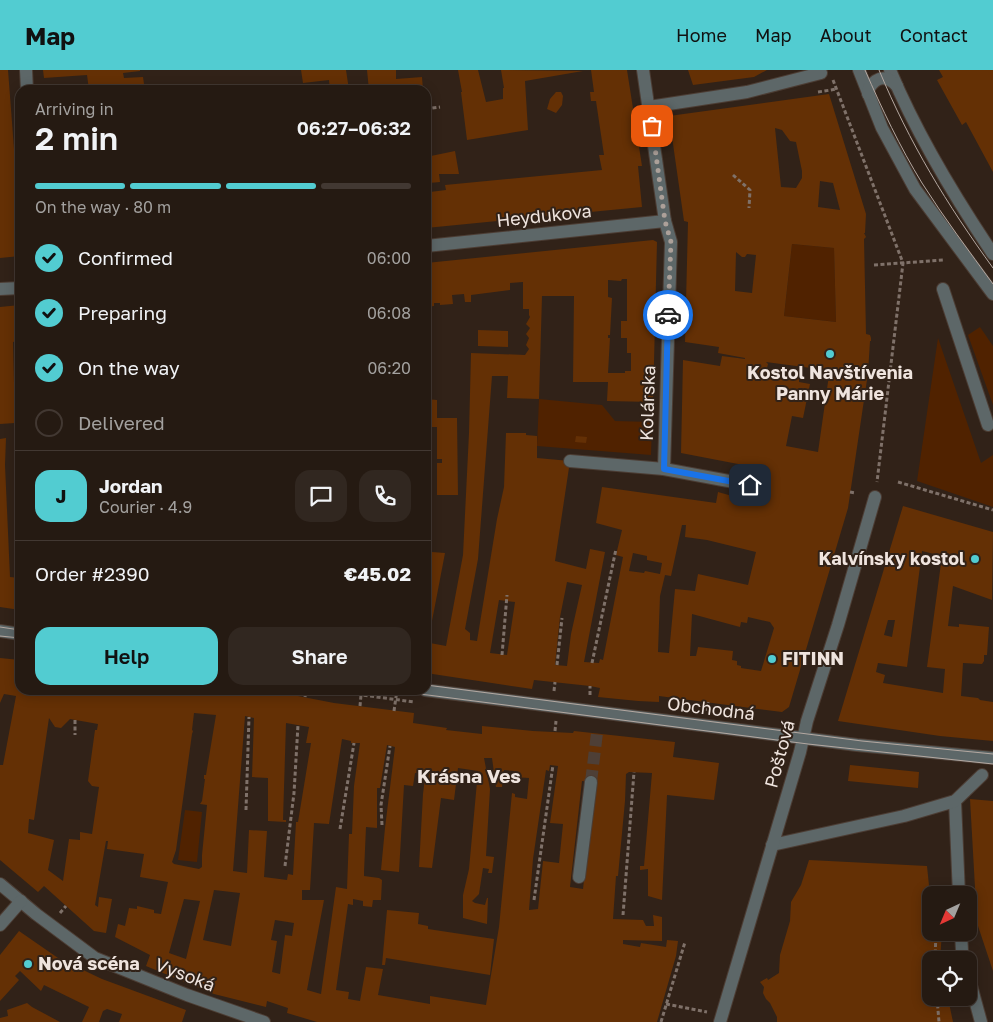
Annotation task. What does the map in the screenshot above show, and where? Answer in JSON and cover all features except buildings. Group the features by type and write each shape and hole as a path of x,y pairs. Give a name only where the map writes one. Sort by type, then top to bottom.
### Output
{"street":[{"path":"26,70 27,85"},
{"name":"Kolárska","path":"643,70 665,221 671,242 664,469"},
{"path":"860,70 874,111 915,189 993,294"},
{"path":"890,70 933,157 993,254"},
{"path":"649,106 747,92 825,72"},
{"path":"868,94 868,88 876,80 882,78 891,80 897,86"},
{"name":"Heydukova","path":"431,245 665,221"},
{"path":"0,290 15,288"},
{"path":"943,289 988,425"},
{"path":"570,461 664,469 750,485"},
{"name":"Poštová","path":"722,1019 875,497"},
{"path":"0,631 15,633"},
{"name":"Obchodná","path":"431,691 803,738 993,758"},
{"path":"772,845 904,816 954,801 982,775"},
{"path":"579,877 591,782"},
{"path":"954,801 959,886"},
{"name":"Vysoká","path":"0,884 95,958 187,995 264,1022"},
{"path":"0,925 21,901"},
{"path":"977,1006 981,1022"}],"path":[{"path":"825,72 902,262 875,497"},
{"path":"431,108 440,107"},
{"path":"733,175 750,190 748,208"},
{"path":"874,265 943,260"},
{"path":"898,482 993,510"},
{"path":"850,492 856,493"},
{"path":"592,663 616,549"},
{"path":"502,655 507,595"},
{"path":"557,665 562,618"},
{"path":"553,694 555,682"},
{"path":"590,686 590,698"},
{"path":"360,706 361,695"},
{"path":"394,711 396,695"},
{"path":"706,714 708,702"},
{"path":"246,810 249,717"},
{"path":"75,720 75,735"},
{"path":"556,720 556,731"},
{"path":"285,866 293,824 298,725"},
{"path":"340,829 354,743"},
{"path":"382,824 381,805 390,746"},
{"path":"534,900 553,765"},
{"path":"623,915 634,772"},
{"path":"60,914 66,906"},
{"path":"661,1022 685,942"},
{"path":"666,1004 722,1019"},
{"path":"938,1006 939,1022"}],"shaded area":[{"path":"792,244 834,248 836,322 784,316"},
{"path":"980,327 993,346 993,405 968,335"},
{"path":"938,338 981,463 993,455 993,507 917,481"},
{"path":"539,399 602,405 615,421 652,422 651,455 537,446"},
{"path":"185,810 202,812 197,862 178,860"}],"tunnel":[{"path":"591,782 597,733"}],"tram line":[{"path":"865,70 906,156 922,183 993,284"},
{"path":"879,70 916,148 944,196 993,268"},
{"path":"0,627 15,629"},
{"path":"0,636 15,638"},
{"path":"431,686 862,741 993,754"},
{"path":"428,695 808,744 993,764"}],"way so far":[{"path":"652,126 665,221 671,242 668,315"}],"place":[{"name":"Kostol Navštívenia Panny Márie","path":"830,354"},
{"name":"Kalvínsky kostol","path":"975,559"},
{"name":"FITINN","path":"772,659"},
{"name":"Nová scéna","path":"28,964"}],"district":[{"name":"Krásna Ves","path":"469,776"}],"route":[{"path":"668,315 664,469 750,485"}]}
